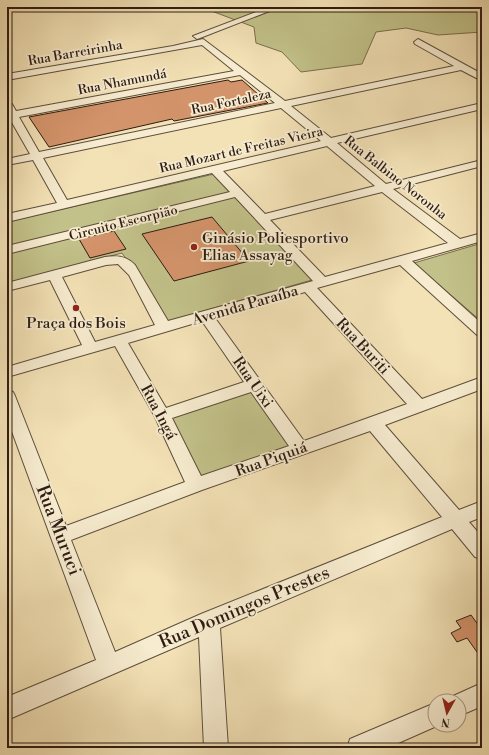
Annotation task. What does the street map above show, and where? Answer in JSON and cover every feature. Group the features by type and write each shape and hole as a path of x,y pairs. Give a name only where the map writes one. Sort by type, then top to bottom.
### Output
{"street":[{"name":"Rua Barreirinha","path":"7,77 148,53 200,40 276,7"},
{"name":"Rua Barreirinha","path":"200,40 237,23"},
{"name":"Rua Balbino Noronha","path":"200,40 283,104 384,188 458,244"},
{"path":"418,42 482,78"},
{"name":"Rua Fortaleza","path":"7,162 462,67"},
{"name":"Rua Nhamundá","path":"10,115 242,72"},
{"path":"7,104 10,115 36,156 64,205"},
{"name":"Rua Mozart de Freitas Vieira","path":"7,218 216,170 482,106"},
{"path":"264,218 482,163"},
{"name":"Rua Buriti","path":"216,170 264,218 315,285 418,405"},
{"name":"Circuito Escorpião","path":"7,250 238,193"},
{"name":"Avenida Paraíba","path":"7,372 482,237"},
{"path":"402,259 482,332"},
{"path":"7,287 110,260 124,262 134,275 164,327"},
{"path":"54,275 92,348"},
{"name":"Rua Uixi","path":"206,316 300,449"},
{"name":"Rua Ingá","path":"119,340 162,415 196,485"},
{"name":"Rua Piquiá","path":"61,536 196,485 373,423 482,382"},
{"path":"162,415 254,385"},
{"name":"Rua Muruci","path":"7,396 109,665"},
{"path":"373,423 482,551"},
{"name":"Rua Domingos Prestes","path":"7,709 209,621 482,509"},
{"path":"209,621 216,748"},
{"path":"467,701 482,694"},
{"path":"359,748 427,718"}],"shaded area":[{"path":"201,7 482,7 482,32 438,35 406,28 376,32 362,64 301,72 282,52 256,43 254,27"},
{"path":"214,174 312,280 168,321 122,253 7,283 7,222"},
{"path":"482,243 482,322 414,263"},
{"path":"254,388 294,447 202,479 169,417"}],"building":[{"path":"228,80 231,82 242,80 268,103 174,121 172,119 49,147 29,117"},
{"name":"Ginásio Poliesportivo Elias Assayag","path":"212,217 249,261 174,281 142,234"},
{"path":"114,231 126,249 90,258 79,239"},
{"path":"471,615 482,630 482,659 467,638 457,642 451,633 461,628 456,621"}],"place":[{"name":"Ginásio Poliesportivo Elias Assayag","path":"194,247"},
{"name":"Praça dos Bois","path":"76,308"}]}
